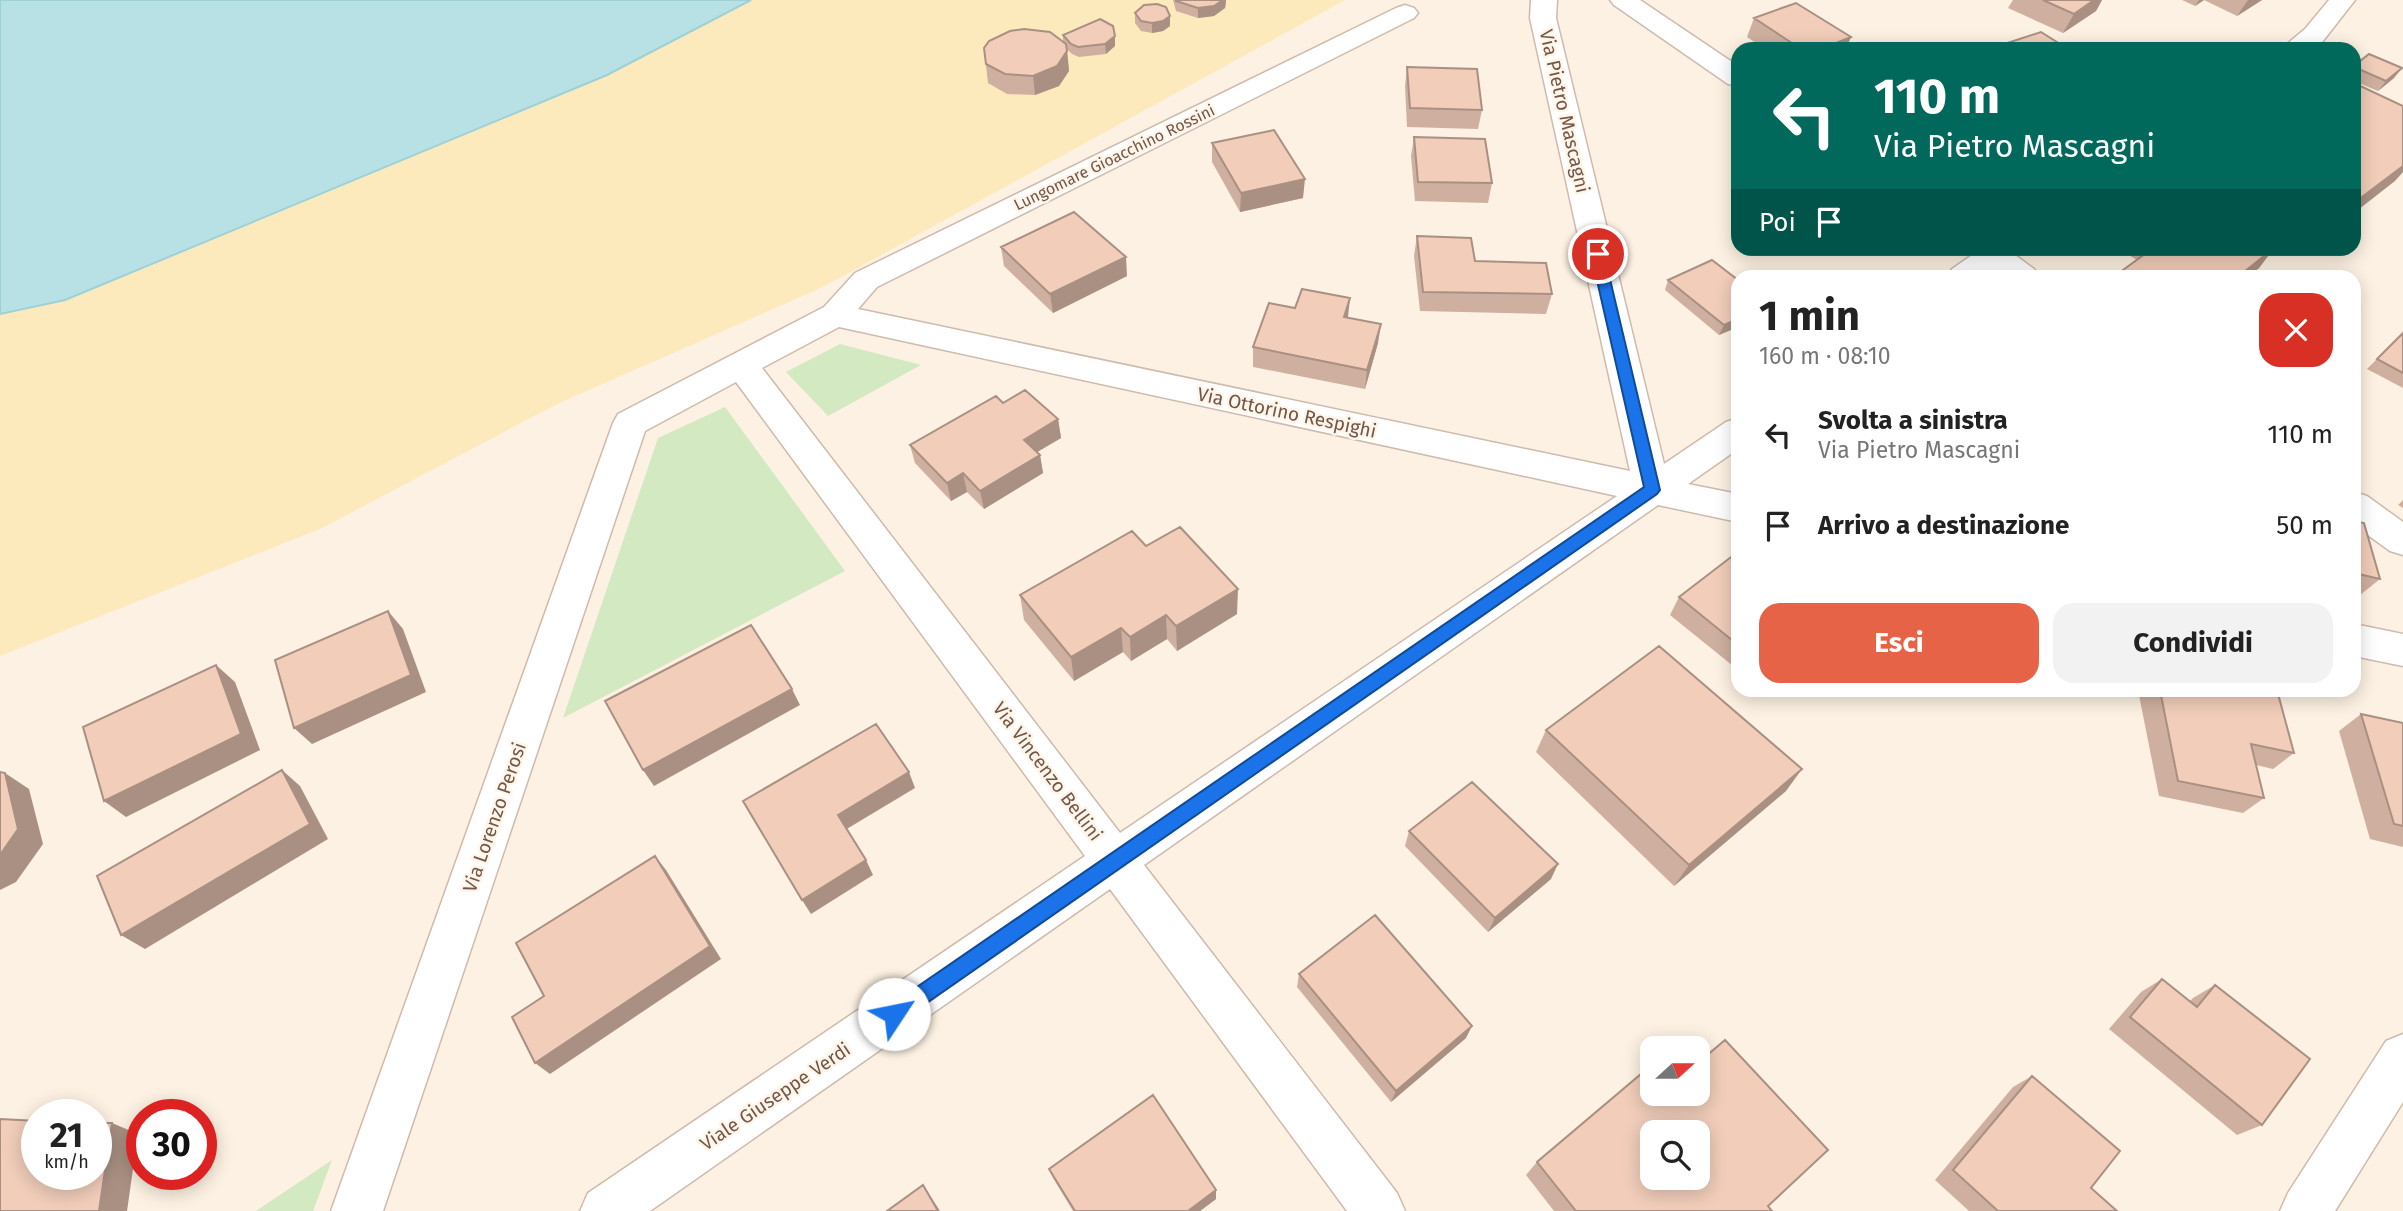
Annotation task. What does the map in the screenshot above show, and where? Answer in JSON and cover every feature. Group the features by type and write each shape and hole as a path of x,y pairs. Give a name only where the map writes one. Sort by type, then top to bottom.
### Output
{"street":[{"path":"1626,2 1731,73"},
{"path":"2304,42 2314,35 2342,2"},
{"name":"Via Pietro Mascagni","path":"1544,9 1652,490"},
{"name":"Lungomare Gioacchino Rossini","path":"835,315 866,280 1405,13"},
{"path":"1970,270 1987,256"},
{"path":"1999,256 2016,270"},
{"path":"741,365 835,315"},
{"name":"Via Ottorino Respighi","path":"835,315 1731,507"},
{"name":"Via Lorenzo Perosi","path":"357,1211 630,423 741,365"},
{"name":"Via Vincenzo Bellini","path":"741,365 1379,1211"},
{"name":"Viale Giuseppe Verdi","path":"606,1211 1731,436"},
{"path":"2361,511 2403,541"},
{"path":"2361,641 2403,650"},
{"path":"2305,1211 2403,1058"}],"green space":[{"path":"840,344 921,365 828,416 786,372"},
{"path":"725,407 845,571 563,718 658,438"},
{"path":"332,1160 313,1211 256,1211"}],"sand":[{"path":"751,0 1345,0 823,287 557,404 322,528 0,656 0,314 65,300"}],"water":[{"path":"0,0 751,0 607,75 65,300 0,314"}],"building":[{"path":"1176,0 1223,0 1214,6 1198,8"},
{"path":"2043,0 2094,0 2074,14"},
{"path":"1796,3 1851,37 1838,42 1790,42 1754,18"},
{"path":"1157,4 1166,7 1170,16 1163,21 1141,21 1135,13 1144,5"},
{"path":"1100,19 1113,26 1115,36 1105,44 1078,47 1063,35"},
{"path":"1024,29 1050,32 1066,44 1067,51 1057,66 1033,76 1005,74 986,64 984,48 989,41 1010,31"},
{"path":"2041,32 2057,42 2010,42"},
{"path":"2369,54 2402,68 2386,81 2361,70 2361,60"},
{"path":"1407,67 1477,69 1482,110 1410,108"},
{"path":"2361,86 2403,106 2403,166 2361,198"},
{"path":"1274,130 1305,179 1241,193 1212,143"},
{"path":"1414,137 1485,139 1492,183 1418,182"},
{"path":"1074,212 1126,257 1050,294 1001,247"},
{"path":"1417,236 1471,238 1475,261 1546,263 1552,294 1423,292"},
{"path":"2142,256 2264,256 2246,270 2123,270"},
{"path":"1712,260 1731,275 1731,322 1724,325 1668,280"},
{"path":"1302,289 1350,298 1344,317 1381,324 1367,370 1253,347 1269,303 1295,308"},
{"path":"2403,333 2403,373 2377,359"},
{"path":"1025,390 1058,419 1024,440 1040,455 980,491 963,473 947,483 910,445 996,396 1003,403"},
{"path":"2361,522 2364,523 2380,579 2361,575"},
{"path":"1180,527 1238,589 1176,626 1166,615 1130,637 1121,628 1071,657 1020,595 1132,531 1146,546"},
{"path":"1731,557 1731,639 1679,597"},
{"path":"388,611 411,675 294,728 275,660"},
{"path":"751,625 792,689 643,770 605,701"},
{"path":"1659,646 1802,769 1689,865 1546,730"},
{"path":"216,665 241,734 104,801 83,727"},
{"path":"2161,697 2279,697 2294,753 2251,744 2264,798 2178,781"},
{"path":"2361,714 2403,723 2403,826 2394,824"},
{"path":"876,724 909,772 838,815 866,860 802,900 743,801"},
{"path":"282,770 310,824 121,935 97,876"},
{"path":"0,772 5,773 18,829 0,855"},
{"path":"1472,782 1558,864 1495,918 1409,831"},
{"path":"655,856 710,946 535,1063 512,1017 544,996 516,943"},
{"path":"1375,915 1472,1026 1396,1091 1299,974"},
{"path":"2162,979 2197,1007 2215,985 2310,1059 2262,1125 2130,1017"},
{"path":"1725,1040 1828,1150 1768,1206 1772,1211 1576,1211 1537,1162 1640,1075 1640,1106 1710,1106 1710,1053"},
{"path":"2032,1076 2120,1151 2091,1188 2117,1211 1998,1211 1953,1170"},
{"path":"1153,1095 1216,1190 1188,1211 1075,1211 1049,1169"},
{"path":"0,1119 21,1120 21,1190 102,1190 99,1211 0,1211"},
{"path":"923,1185 938,1211 887,1211"}],"route":[{"path":"894,1014 1652,490 1598,254"}]}
